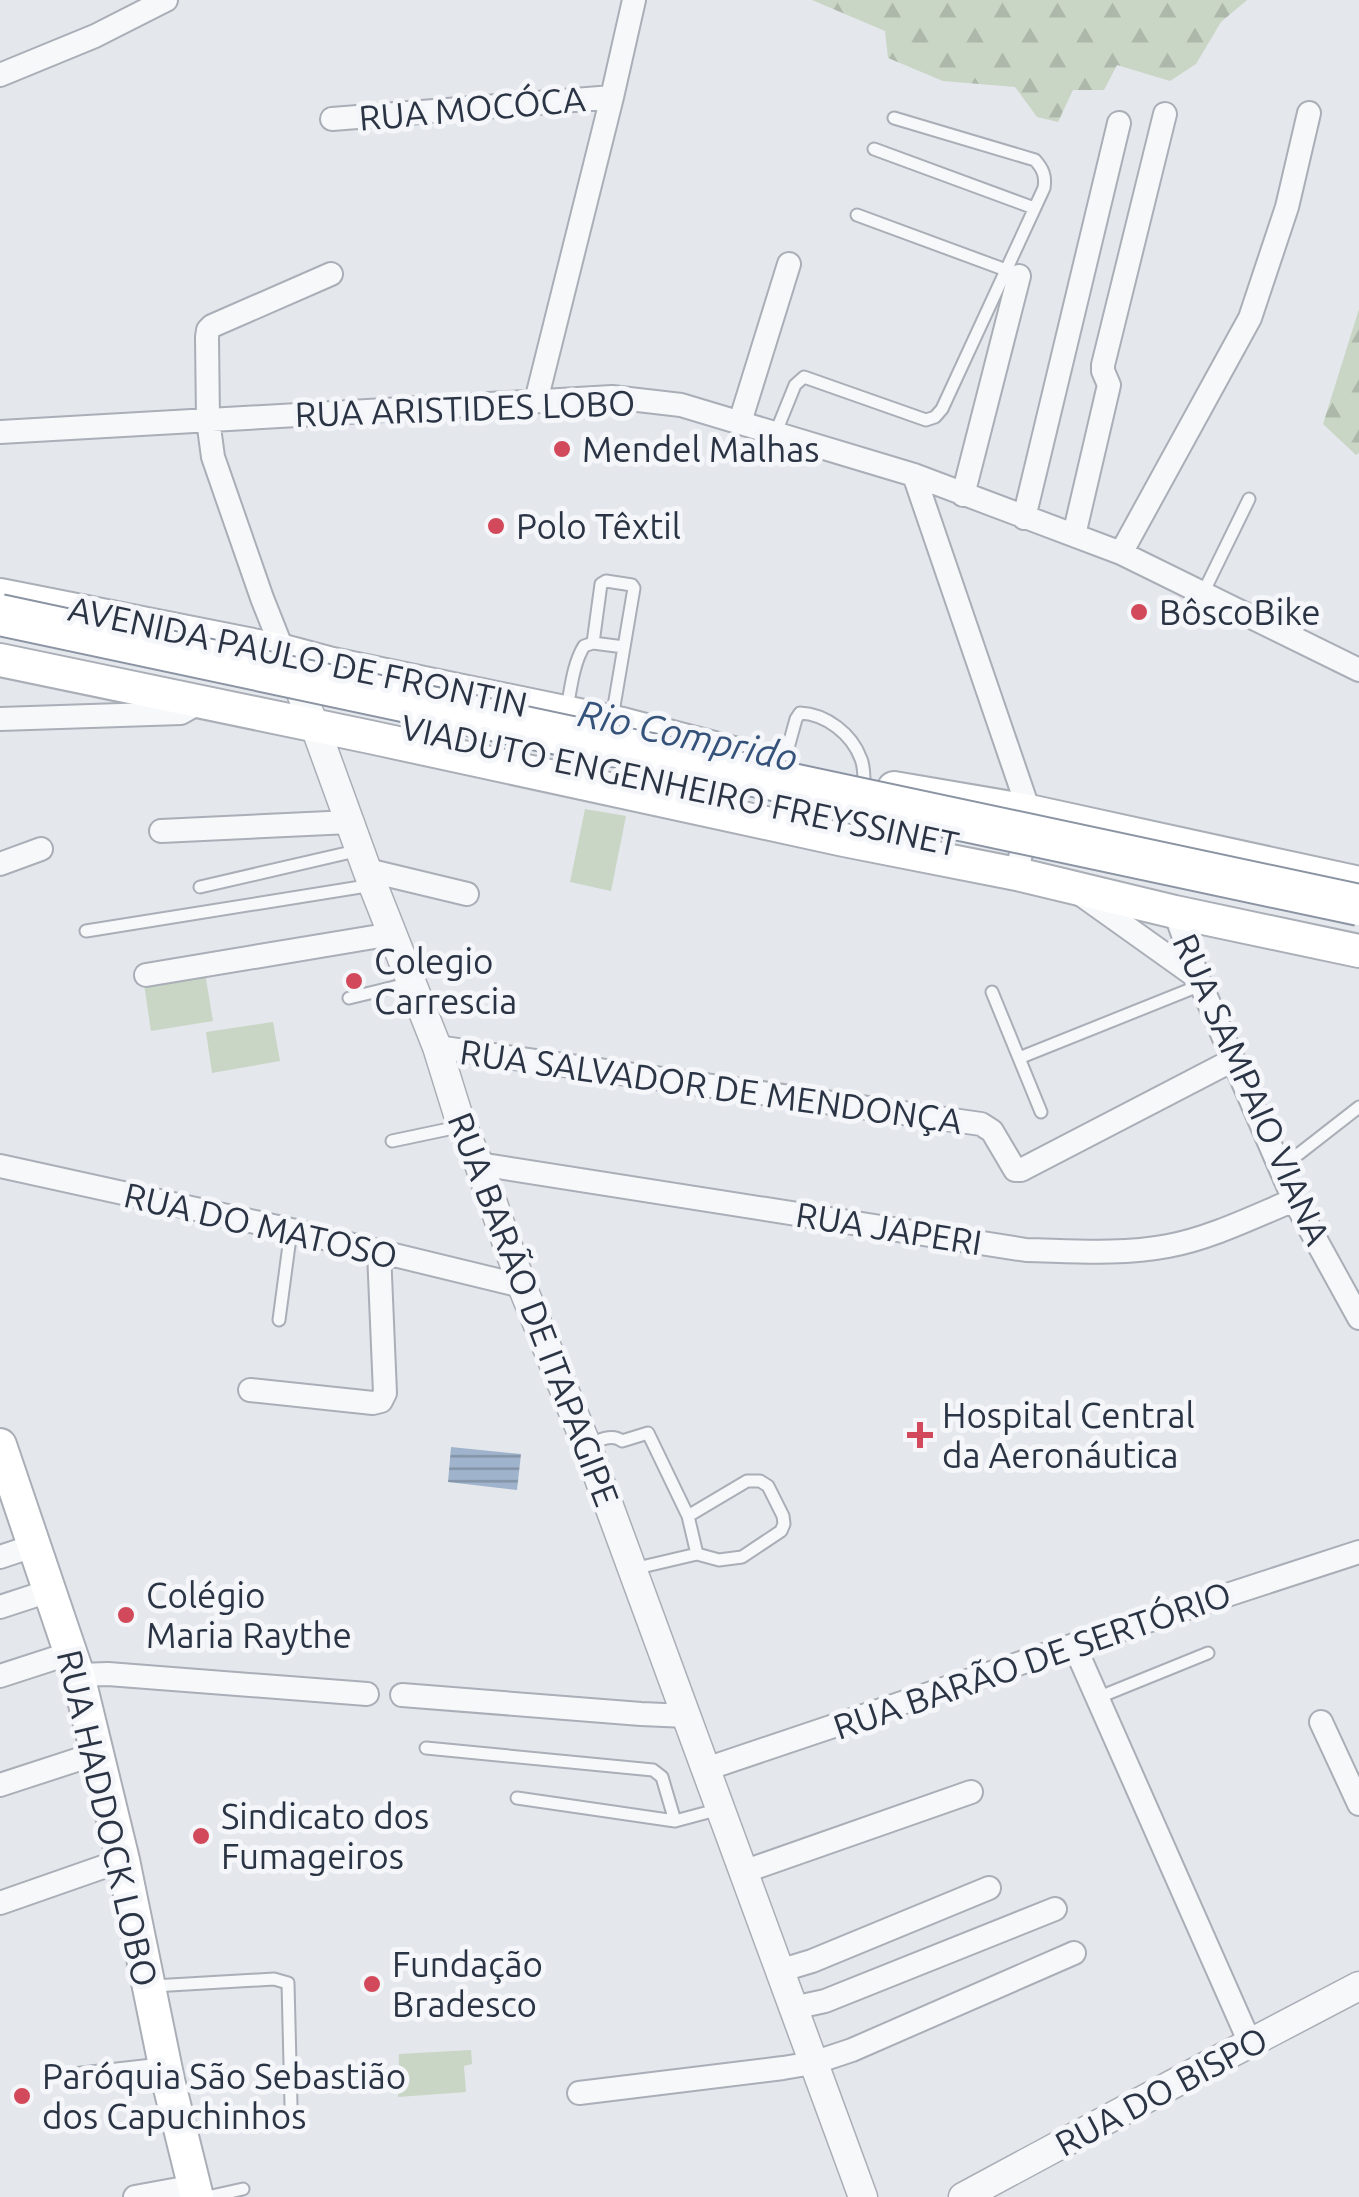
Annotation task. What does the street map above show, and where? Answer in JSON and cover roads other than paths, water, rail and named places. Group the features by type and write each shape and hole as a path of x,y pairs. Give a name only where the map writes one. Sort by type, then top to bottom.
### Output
{"highway":[{"name":"VIADUTO ENGENHEIRO FREYSSINET","path":"0,615 1359,905"},
{"name":"VIADUTO ENGENHEIRO FREYSSINET","path":"0,642 1359,929"}],"main road":[{"name":"AVENIDA PAULO DE FRONTIN","path":"0,594 617,723 783,766 1028,811 1359,883"},
{"name":"AVENIDA PAULO DE FRONTIN","path":"0,660 1017,874 1359,951"},
{"path":"608,789 617,723"},
{"path":"844,840 859,782"},
{"path":"1175,912 1187,847"},
{"name":"RUA HADDOCK LOBO","path":"0,1445 74,1664 98,1753 165,2063 200,2193"}],"street":[{"path":"0,74 95,36 166,0"},
{"path":"536,401 634,0"},
{"name":"RUA MOCÓCA","path":"332,119 612,96"},
{"path":"1121,553 1250,318 1286,207 1309,113"},
{"path":"1074,535 1109,385 1103,364 1165,114"},
{"path":"1024,518 1120,124"},
{"path":"740,422 789,264"},
{"path":"963,495 1013,273"},
{"name":"RUA BARÃO DE ITAPAGIPE","path":"331,274 208,330 208,420 213,458 262,598 314,724 522,1286 588,1446 863,2197"},
{"name":"RUA ARISTIDES LOBO","path":"0,432 612,397 681,405 914,475 1121,553 1359,670"},
{"path":"914,475 1028,811 1017,874"},
{"path":"0,720 182,713 194,700"},
{"path":"161,832 350,822"},
{"path":"0,864 41,849"},
{"path":"367,868 467,894"},
{"path":"1072,888 1199,982"},
{"name":"RUA SAMPAIO VIANA","path":"1175,912 1199,982 1294,1200 1359,1318"},
{"path":"146,975 392,934"},
{"name":"RUA SALVADOR DE MENDONÇA","path":"436,1047 981,1124 992,1130 1015,1170 1038,1162 1234,1060"},
{"name":"RUA JAPERI","path":"478,1164 1042,1250 1107,1252 1166,1247 1294,1200"},
{"name":"RUA DO MATOSO","path":"0,1166 522,1286"},
{"path":"250,1390 381,1401 384,1393 379,1252"},
{"path":"0,1557 33,1546"},
{"name":"RUA BARÃO DE SERTÓRIO","path":"706,1769 1359,1552"},
{"path":"0,1607 49,1591"},
{"path":"1074,1644 1250,2043"},
{"path":"0,1676 74,1664 108,1674 367,1694"},
{"path":"402,1695 687,1716"},
{"path":"1322,1722 1359,1804"},
{"path":"0,1785 98,1753"},
{"path":"743,1872 971,1792"},
{"path":"0,1903 123,1860"},
{"path":"780,1971 989,1888"},
{"path":"793,2008 825,2001 1055,1910"},
{"path":"580,2092 813,2063 852,2050 1074,1953"},
{"name":"RUA DO BISPO","path":"964,2197 1359,1986"},
{"path":"135,2197 200,2193"}],"lane":[{"path":"776,432 795,384 804,377 926,420 935,418 1013,273 1046,178 1042,168 1035,160 894,118"},
{"path":"874,149 1034,208"},
{"path":"857,216 1013,273"},
{"path":"1202,593 1250,499"},
{"path":"593,644 601,584 626,582 634,588 617,723"},
{"path":"566,712 584,646 624,647"},
{"path":"783,766 796,719 805,712 824,718 845,736 862,761 859,782"},
{"path":"200,887 367,868"},
{"path":"86,931 367,868"},
{"path":"1019,1058 1199,982"},
{"path":"348,998 411,983"},
{"path":"992,992 1040,1112"},
{"path":"1279,1166 1359,1107"},
{"path":"392,1141 463,1126"},
{"path":"279,1320 291,1230"},
{"path":"588,1446 599,1439 622,1441 648,1433 688,1516 697,1554"},
{"path":"633,1569 697,1554 720,1560 742,1557 781,1531 784,1524 768,1486 760,1481 747,1482 688,1516"},
{"path":"1097,1698 1208,1653"},
{"path":"426,1748 653,1770 662,1777 675,1821"},
{"path":"517,1798 675,1821 720,1810"},
{"path":"149,1986 274,1979 288,1983 291,2106"},
{"path":"73,2074 165,2063"},
{"path":"200,2193 243,2189"}],"water":[{"path":"451,1447 521,1454 517,1490 448,1482"}],"place":[{"name":"Mendel Malhas","path":"562,449"},
{"name":"Polo Têxtil","path":"496,526"},
{"name":"BôscoBike","path":"1139,612"},
{"name":"Colegio Carrescia","path":"354,981"},
{"name":"Hospital Central da Aeronáutica","path":"920,1435"},
{"name":"Colégio Maria Raythe","path":"126,1615"},
{"name":"Sindicato dos Fumageiros","path":"201,1836"},
{"name":"Fundação Bradesco","path":"372,1984"},
{"name":"Paróquia São Sebastião dos Capuchinhos","path":"22,2096"}],"water label":[{"name":"Rio Comprido","path":"688,735"}]}
